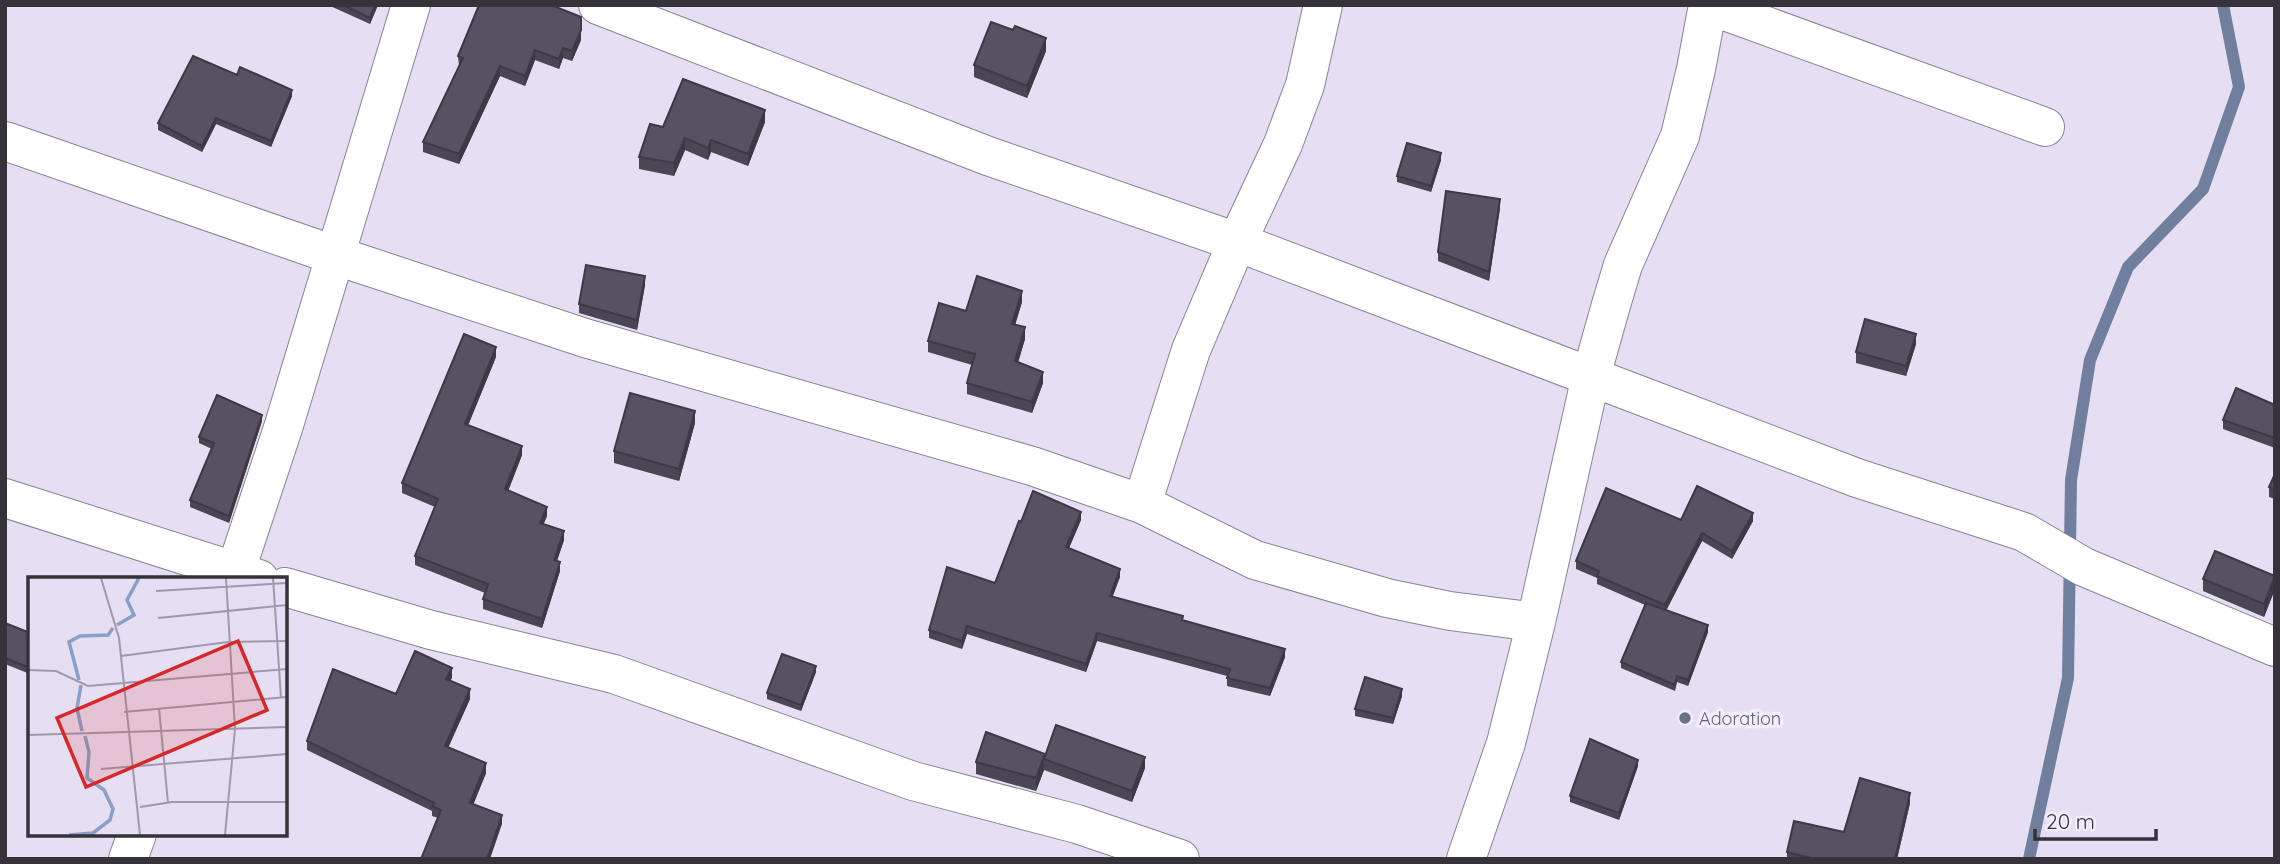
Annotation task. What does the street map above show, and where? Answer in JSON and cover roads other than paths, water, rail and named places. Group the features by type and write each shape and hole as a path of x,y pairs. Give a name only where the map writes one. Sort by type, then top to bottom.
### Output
{"street":[{"path":"5,498 243,576 334,255 411,5"},
{"path":"598,5 988,156 1237,242 1857,478 2024,532 2084,567 2275,648"},
{"path":"1142,504 1191,350 1283,144 1305,85 1323,5"},
{"path":"1466,859 1506,743 1591,376 1623,265 1680,136 1708,5 2045,127"},
{"path":"5,141 334,255 586,338 1032,466 1142,504 1255,560 1387,598 1450,611 1536,622"},
{"path":"287,588 431,630 614,674 913,781 1077,824 1180,859"},
{"path":"128,859 136,836"}],"waterway":[{"path":"2029,859 2068,678 2071,480 2090,360 2128,267 2203,189 2239,87 2223,5"}],"place":[{"name":"Adoration","path":"1685,718"}]}
